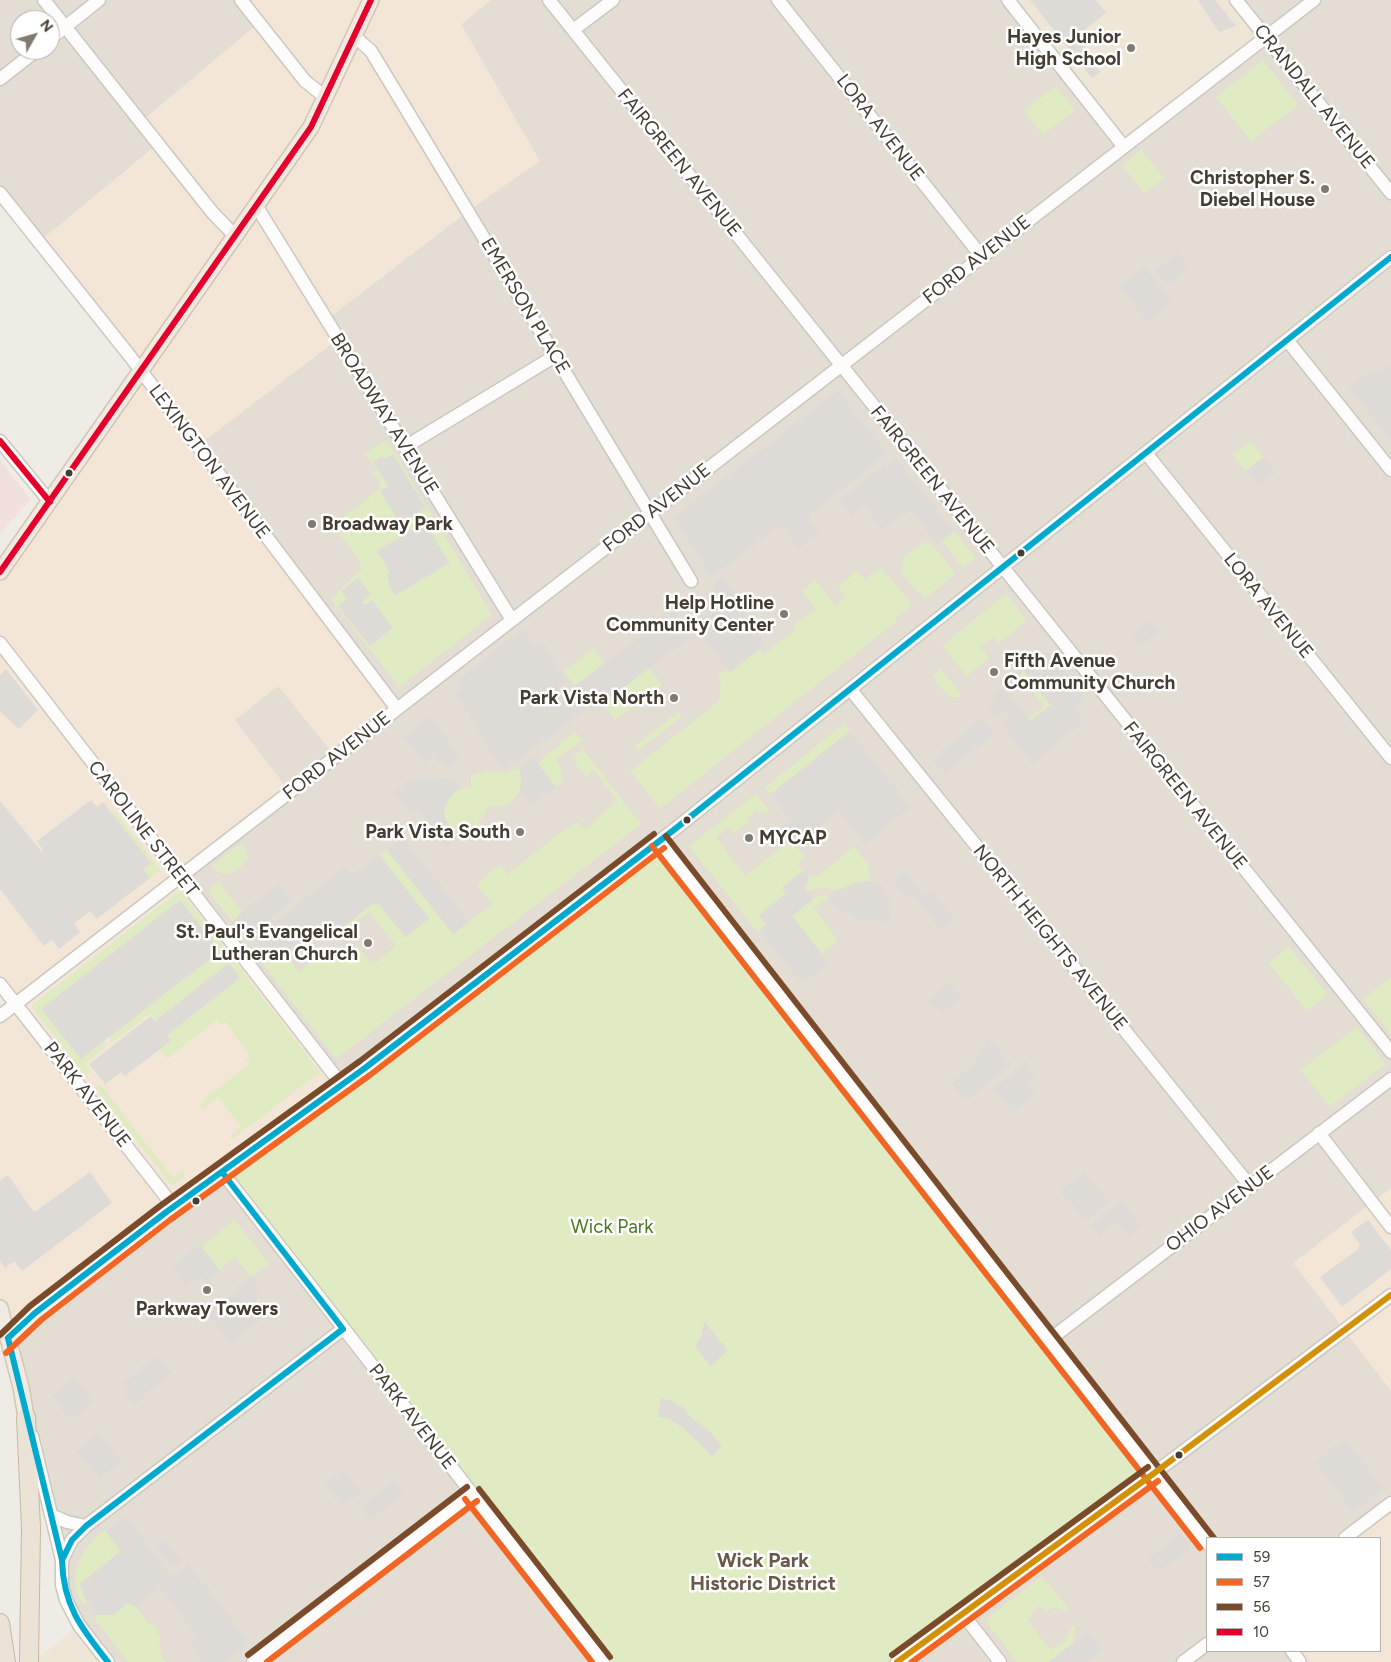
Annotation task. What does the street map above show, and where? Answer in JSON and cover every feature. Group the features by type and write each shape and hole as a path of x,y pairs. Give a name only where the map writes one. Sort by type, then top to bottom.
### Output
{"highway":[{"path":"26,1417 31,1528 29,1662"},
{"path":"0,1623 6,1662"}],"main road":[{"path":"0,572 257,207 311,127 371,0"},
{"path":"0,1308 4,1343 26,1417"}],"street":[{"path":"44,0 212,212 235,236"},
{"path":"60,31 99,0"},
{"path":"241,0 305,81 325,97"},
{"name":"FAIRGREEN AVENUE","path":"549,0 840,366 1391,1052"},
{"path":"573,30 613,0"},
{"name":"LORA AVENUE","path":"778,0 982,257"},
{"path":"1008,0 1124,147"},
{"name":"CRANDALL AVENUE","path":"1236,0 1391,193"},
{"name":"FORD AVENUE","path":"0,1016 1314,0"},
{"name":"EMERSON PLACE","path":"354,36 371,51 691,581"},
{"path":"0,79 24,60"},
{"name":"LEXINGTON AVENUE","path":"0,193 140,371 397,709"},
{"name":"BROADWAY AVENUE","path":"257,207 512,620"},
{"path":"4,1343 35,1313 174,1207 342,1085 659,842 1391,257"},
{"path":"1287,340 1391,470"},
{"path":"405,447 555,356"},
{"path":"0,441 50,502"},
{"name":"LORA AVENUE","path":"1146,453 1391,758"},
{"name":"CAROLINE STREET","path":"0,643 342,1085"},
{"name":"NORTH HEIGHTS AVENUE","path":"851,690 1250,1186"},
{"path":"659,842 1206,1542"},
{"name":"PARK AVENUE","path":"0,984 174,1207"},
{"name":"OHIO AVENUE","path":"1049,1340 1391,1079"},
{"path":"1318,1133 1391,1227"},
{"name":"PARK AVENUE","path":"222,1172 601,1661"},
{"path":"897,1662 1153,1474 1391,1295"},
{"path":"62,1560 72,1540 86,1526 343,1329"},
{"path":"26,1417 62,1560 62,1585 70,1609 79,1625 108,1662"},
{"path":"253,1662 472,1494"},
{"path":"1346,1537 1391,1503"},
{"path":"51,1514 67,1522 86,1526"},
{"path":"962,1613 1000,1662"},
{"path":"1183,1662 1206,1645"}],"shaded area":[{"path":"0,0 241,0 259,23 141,122 158,144 39,242 0,193"},
{"path":"241,0 491,0 461,24 540,161 468,211 326,320 338,339 197,446 397,709 335,756 278,686 235,720 290,792 180,876 342,1085 8,1338 0,1308 0,1016 15,1004 0,984 0,572 140,371 39,242 158,145 141,123 259,23"},
{"path":"491,0 1391,0 1391,1503 1346,1537 1206,1537 1206,1652 1293,1652 1300,1662 897,1662 342,1085 180,876 235,720 278,685 335,756 197,446 338,339 326,320 468,211 461,24"},
{"path":"1008,0 1236,0 1266,37 1124,147"},
{"path":"1030,0 1096,0 1106,13 1079,34 1087,44 1082,49 1100,72 1092,78"},
{"path":"1198,0 1215,0 1236,26 1219,32"},
{"path":"1257,179 1271,197 1254,212 1239,193"},
{"path":"1178,253 1189,267 1167,285 1155,271"},
{"path":"1145,266 1173,302 1148,322 1119,287"},
{"path":"1387,365 1391,370 1391,440 1349,388 1374,368 1378,373"},
{"path":"838,390 887,454 808,517 819,532 798,548 780,525 712,578 674,517"},
{"path":"393,454 426,508 400,524 380,491 388,486 373,462 382,456 384,459"},
{"path":"1263,457 1275,472 1258,486 1246,471"},
{"path":"896,459 954,532 938,544 911,509 882,530 865,506 851,516 839,500 884,464 886,467"},
{"path":"0,460 31,499 0,534"},
{"path":"425,522 449,563 395,596 387,574 390,572 377,551"},
{"path":"722,577 745,606 745,619 765,644 730,672 693,625 708,613 701,603 713,593 715,581"},
{"path":"358,578 371,594 362,602 365,605 372,600 393,628 370,646 338,606 347,599 341,591"},
{"path":"674,611 692,635 593,711 575,686"},
{"path":"1149,619 1159,631 1141,647 1132,636 1137,633 1135,630"},
{"path":"523,628 535,647 543,643 567,681 559,686 570,702 576,698 585,710 505,770 489,749 455,693 462,688 457,680"},
{"path":"1048,652 1085,699 1074,708 1083,721 1033,764 1001,724 1009,717 1005,711 996,718 987,707 996,700 992,695 1002,687 1030,721 1051,705 1024,671"},
{"path":"6,669 38,710 19,729 0,711 0,675"},
{"path":"429,716 461,757 448,768 433,757 425,763 403,736"},
{"path":"981,719 994,734 945,774 933,759"},
{"path":"850,731 911,808 865,844 839,812 795,846 781,828 791,820 771,794"},
{"path":"533,757 556,787 532,806 520,791 522,782 519,768"},
{"path":"422,778 457,780 459,788 449,798 444,811 446,821 457,839 447,847 418,810 411,815 393,792 410,780"},
{"path":"91,800 97,807 103,802 151,863 143,869 150,878 97,919 90,911 77,921 74,924 80,932 59,949 52,940 44,946 0,889 0,801 42,852 43,850 37,841"},
{"path":"403,838 469,922 453,934 387,850"},
{"path":"379,855 429,918 405,937 380,905 372,904 332,936 324,927 287,956 284,952 273,960 255,938 345,867 352,876"},
{"path":"904,870 924,895 931,890 954,919 941,929 912,893 906,897 892,880"},
{"path":"803,871 809,879 805,889 813,899 792,916 829,963 802,984 759,930 767,925 759,915 786,894 782,888"},
{"path":"871,881 879,884 885,891 883,894 890,899 888,922 856,919 849,911 845,913 841,908 839,910 829,899 841,889 859,882"},
{"path":"280,883 293,900 252,933 238,916"},
{"path":"180,900 220,951 81,1059 41,1009"},
{"path":"229,963 240,978 167,1035 171,1041 125,1076 121,1072 105,1084 89,1064 151,1016 155,1021"},
{"path":"948,983 961,997 944,1012 937,1007 935,1009 927,1002"},
{"path":"990,1039 1011,1065 965,1101 951,1083 974,1064 983,1045"},
{"path":"1026,1062 1036,1075 1028,1082 1037,1093 1012,1113 993,1088"},
{"path":"1084,1171 1109,1202 1085,1221 1060,1190"},
{"path":"90,1172 112,1203 22,1271 14,1261 5,1268 0,1261 0,1180 8,1175 33,1211 36,1211"},
{"path":"222,1172 603,1662 108,1662 74,1618 8,1338"},
{"path":"1391,1188 1391,1391 1293,1263"},
{"path":"1121,1201 1141,1226 1128,1236 1117,1223 1099,1236 1090,1225"},
{"path":"1368,1220 1391,1250 1391,1269 1342,1307 1320,1277 1357,1250 1360,1245 1351,1232"},
{"path":"200,1245 221,1272 206,1283 202,1278 197,1281 195,1278 185,1286 171,1268"},
{"path":"251,1277 260,1288 257,1301 266,1313 232,1345 208,1315 221,1305 220,1302"},
{"path":"704,1321 728,1351 710,1366 695,1346 702,1335"},
{"path":"158,1355 172,1373 134,1404 123,1391 127,1388 122,1383"},
{"path":"75,1377 94,1402 71,1420 52,1395"},
{"path":"661,1398 672,1401 687,1410 686,1413 709,1431 722,1446 712,1456 682,1427 669,1419 658,1417"},
{"path":"99,1433 121,1462 99,1480 76,1451"},
{"path":"1345,1439 1383,1488 1353,1512 1315,1462"},
{"path":"343,1470 361,1492 342,1506 324,1484"},
{"path":"395,1480 405,1493 370,1520 360,1507"},
{"path":"1391,1503 1391,1662 1300,1662 1293,1652 1381,1652 1381,1537 1346,1537"},
{"path":"125,1516 173,1577 189,1565 250,1643 227,1662 202,1662 190,1643 197,1637 161,1588 136,1607 128,1603 113,1615 97,1615 84,1597 80,1584 121,1551 106,1532"},
{"path":"1180,1533 1192,1547 1159,1572 1148,1558"},
{"path":"164,1540 182,1561 173,1568 156,1547"},
{"path":"79,1625 108,1662 33,1662"},
{"path":"1087,1632 1102,1650 1086,1662 1049,1662"}],"green space":[{"path":"1263,60 1298,105 1251,141 1216,97"},
{"path":"1056,86 1075,110 1043,135 1024,110"},
{"path":"1141,150 1164,178 1144,193 1122,165"},
{"path":"387,440 492,615 399,687 331,599 362,568 359,564 361,562 337,531 333,533 329,528 380,489 378,486 381,483 373,473 377,470 364,454"},
{"path":"1250,441 1263,457 1246,471 1233,455"},
{"path":"954,531 976,558 963,568 942,541"},
{"path":"926,542 934,546 955,574 925,599 901,574 904,557"},
{"path":"881,567 912,605 895,619 897,621 660,809 630,771 719,701 721,687 718,676 725,670 728,674 759,649 763,655 797,628 793,626 815,609 802,591 815,580 835,605 846,596 838,586 857,571 865,580"},
{"path":"1006,594 1027,620 999,643 993,637 980,647 989,658 967,676 942,646"},
{"path":"593,649 604,663 575,686 564,671"},
{"path":"649,668 662,686 657,690 658,692 637,708 635,705 615,720 602,704"},
{"path":"940,668 963,697 950,697 938,685 934,676"},
{"path":"1024,671 1051,705 1030,721 1028,719 1044,706 1019,675"},
{"path":"678,712 682,717 638,751 635,746"},
{"path":"844,724 850,731 771,794 765,787"},
{"path":"574,732 583,741 556,759 563,772 559,775 564,781 556,787 537,764"},
{"path":"583,749 641,824 336,1059 255,954 263,948 273,960 284,952 299,972 328,949 334,949 341,958 357,945 371,963 375,960 376,962 393,949 395,944 369,912 346,929 348,932 346,934 342,928 372,904 380,905 405,937 429,919 380,855 387,850 453,934 492,904 477,885 488,876 487,874 501,865 508,874 565,829 567,830 578,822 585,830 617,800 594,770 586,777 575,763 577,761 573,757"},
{"path":"519,768 520,784 516,797 505,805 488,807 479,822 480,828 469,836 466,832 462,835 457,829 453,832 446,820 445,806 455,792 471,787 471,775 488,771 506,772"},
{"path":"756,794 769,811 765,814 762,810 759,813 756,811 746,819 748,822 734,833 729,827 716,837 745,876 791,840 805,858 797,864 803,871 782,888 786,894 759,915 767,925 757,932 689,846"},
{"path":"114,810 161,870 150,878 142,869 150,863 111,812"},
{"name":"Wick Park","path":"659,841 1153,1474 897,1662 603,1662 222,1172"},
{"path":"243,842 248,857 241,867 226,874 216,871 211,866"},
{"path":"854,846 868,865 871,881 859,882 839,890 824,888 807,891 805,889 808,877 819,876"},
{"path":"219,882 242,913 232,921 208,891"},
{"path":"180,890 320,1072 233,1139 230,1136 241,1127 218,1097 204,1108 201,1105 203,1100 249,1064 246,1060 251,1057 225,1022 221,1025 217,1020 167,1059 160,1049 171,1041 167,1035 240,978 229,963 156,1020 150,1013 112,1043 108,1038 219,951 80,1059 104,1041 107,1046 85,1064 91,1072 85,1076 31,1006"},
{"path":"826,895 828,897 814,908 838,941 822,954 792,916 816,897"},
{"path":"1289,947 1328,994 1307,1011 1269,963"},
{"path":"1391,977 1391,1034 1363,999"},
{"path":"1357,1027 1386,1064 1330,1107 1301,1070"},
{"path":"100,1084 173,1178 182,1171 186,1175 172,1186 95,1088"},
{"path":"235,1220 269,1264 251,1277 235,1257 222,1267 224,1270 221,1272 201,1247"},
{"path":"104,1530 121,1551 80,1584 88,1602 84,1605 75,1585 75,1575 82,1555"},
{"path":"1042,1576 1069,1609 1067,1611 1055,1607 1045,1611 1040,1605 1030,1614 1032,1617 1027,1620 1050,1650 1067,1641 1064,1637 1069,1634 1072,1626 1075,1626 1074,1642 1049,1662 1017,1662 985,1620"},
{"path":"128,1603 136,1607 149,1624 153,1622 159,1631 157,1633 162,1640 157,1643 163,1650 159,1653 167,1662 128,1662 94,1618 97,1615 113,1615"}],"transit line":[{"name":"10","path":"0,572 311,127 371,0"},
{"name":"59","path":"8,1338 35,1313 165,1213 365,1068 675,829 1391,257"},
{"name":"10","path":"0,441 50,502"},
{"name":"56","path":"0,1335 30,1306 160,1206 360,1061 654,834"},
{"name":"56","path":"666,836 1213,1537"},
{"name":"57","path":"652,846 1200,1548"},
{"name":"57","path":"6,1353 41,1320 170,1220 370,1075 664,848"},
{"name":"59","path":"222,1172 343,1329"},
{"path":"897,1662 1153,1474 1391,1295"},
{"name":"59","path":"62,1560 72,1540 86,1526 343,1329"},
{"name":"59","path":"8,1338 62,1560 63,1576 70,1603 82,1627 108,1662"},
{"name":"56","path":"892,1655 1148,1467"},
{"name":"57","path":"912,1662 1158,1481"},
{"name":"56","path":"248,1655 467,1487"},
{"name":"56","path":"479,1489 610,1657"},
{"name":"57","path":"465,1499 592,1662"},
{"name":"57","path":"267,1662 477,1501"}],"place":[{"name":"Hayes Junior High School","path":"1131,48"},
{"name":"Christopher S. Diebel House","path":"1325,189"},
{"name":"Broadway Park","path":"312,524"},
{"name":"Help Hotline Community Center","path":"784,614"},
{"name":"Fifth Avenue Community Church","path":"994,672"},
{"name":"Park Vista North","path":"674,698"},
{"name":"Park Vista South","path":"520,832"},
{"name":"MYCAP","path":"749,838"},
{"name":"St. Paul's Evangelical Lutheran Church","path":"368,943"},
{"name":"Parkway Towers","path":"207,1290"}],"district":[{"name":"Wick Park Historic District","path":"763,1572"}]}
